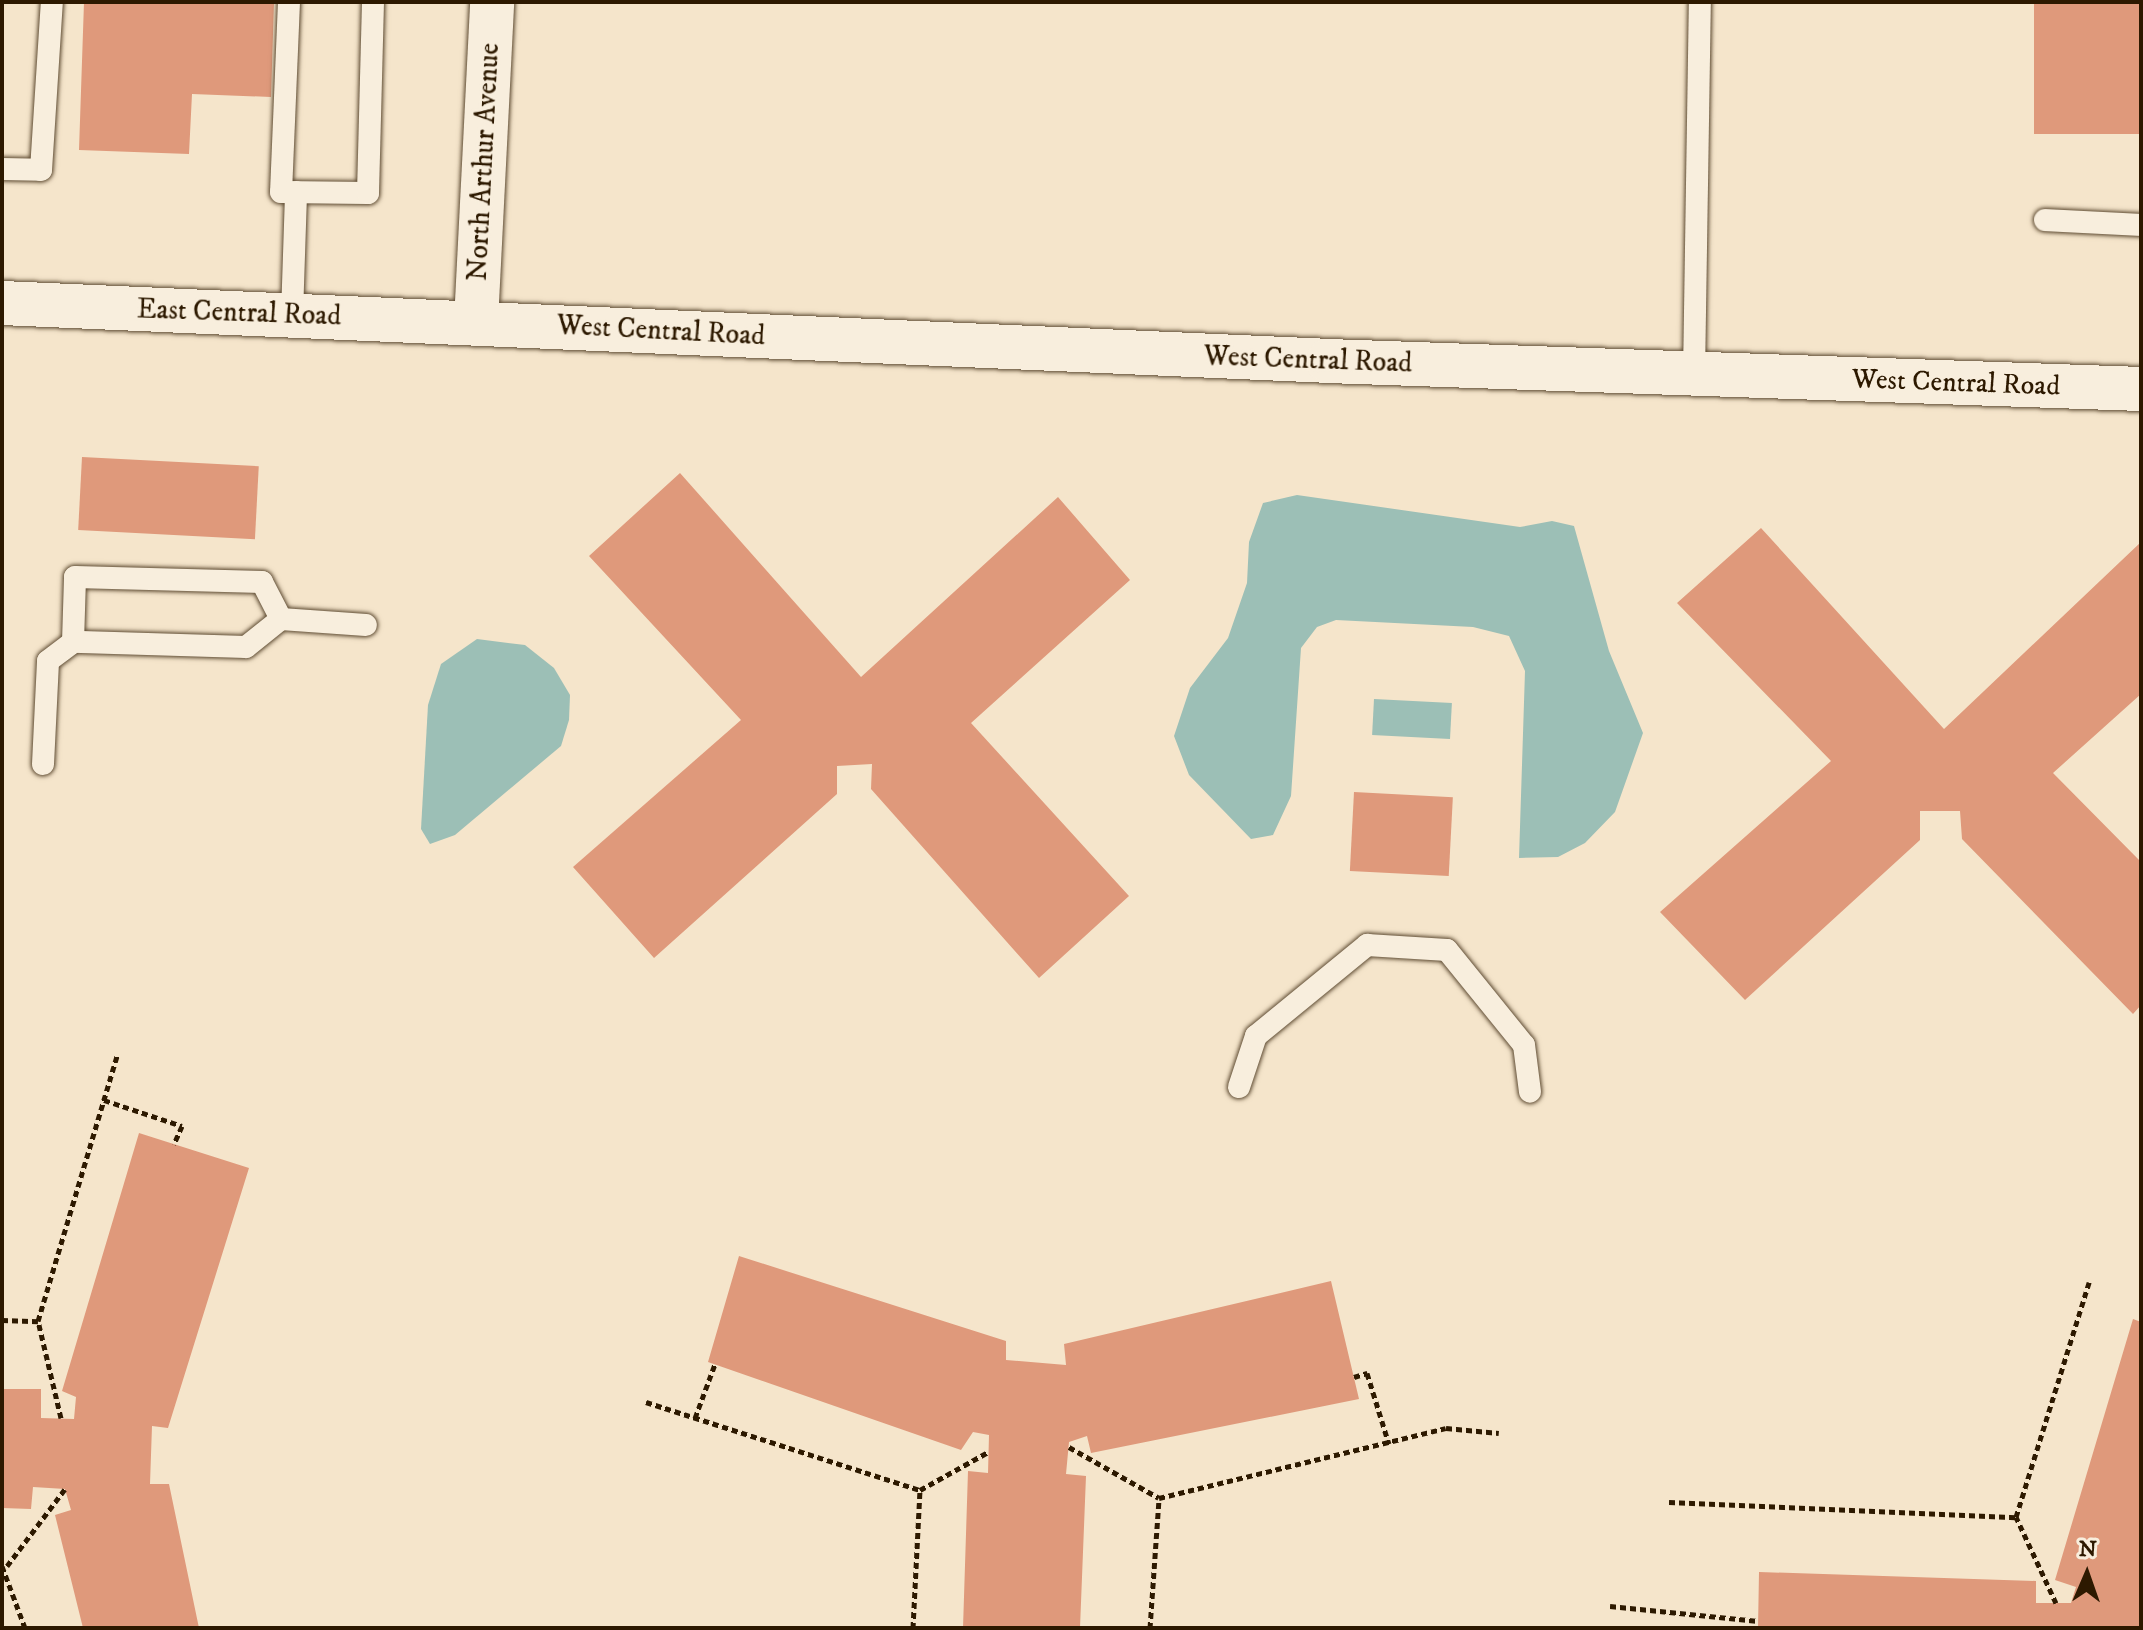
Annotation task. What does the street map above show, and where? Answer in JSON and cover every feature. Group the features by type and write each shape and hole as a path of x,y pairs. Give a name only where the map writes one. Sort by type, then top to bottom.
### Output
{"main road":[{"name":"North Arthur Avenue","path":"476,322 492,2"},
{"name":"East Central Road","path":"2,303 476,322"},
{"name":"West Central Road","path":"476,322 1694,375 2141,389"}],"lane":[{"path":"2,169 41,170 52,2"},
{"path":"289,2 292,315"},
{"path":"289,192 368,193 373,2"},
{"path":"1694,375 1700,2"},
{"path":"2045,220 2141,225"},
{"path":"73,642 75,577 262,582 281,619"},
{"path":"43,764 48,661 73,642 246,647 281,619 366,625"},
{"path":"1239,1087 1256,1036 1367,945 1447,950 1524,1045 1530,1092"}],"path":[{"path":"61,1418 38,1321 117,1056"},
{"path":"104,1100 182,1126 174,1144"},
{"path":"2056,1603 2016,1517 2089,1282"},
{"path":"2,1320 38,1321"},
{"path":"695,1418 715,1364"},
{"path":"1354,1377 1367,1373 1389,1444"},
{"path":"646,1402 920,1490 988,1452"},
{"path":"1069,1447 1159,1498 1446,1428 1499,1433"},
{"path":"25,1628 4,1566 65,1489"},
{"path":"913,1628 920,1490"},
{"path":"1150,1628 1159,1498"},
{"path":"1669,1502 2016,1517"},
{"path":"1610,1606 1758,1621"}],"water":[{"path":"1297,495 1520,527 1552,521 1574,526 1609,651 1643,733 1615,812 1585,843 1558,857 1519,858 1525,671 1509,636 1473,627 1336,620 1317,627 1301,648 1291,796 1273,835 1251,839 1189,775 1174,736 1190,688 1228,638 1247,583 1249,542 1263,503"},
{"path":"477,639 525,645 554,668 570,695 569,720 561,746 455,835 430,844 421,829 428,705 441,664"},
{"path":"1374,699 1452,703 1450,739 1372,735"}],"building":[{"path":"84,2 274,2 271,97 192,94 189,154 79,150"},
{"path":"2034,2 2141,2 2141,134 2034,134"},
{"path":"82,457 259,466 255,539 78,530"},
{"path":"680,473 861,677 1058,497 1130,580 971,723 1129,896 1039,978 871,789 872,764 837,766 837,794 654,958 573,867 741,720 589,556"},
{"path":"1761,528 1944,729 2141,542 2141,694 2053,773 2141,862 2141,1005 2133,1014 1962,839 1960,811 1920,811 1920,840 1745,1000 1660,912 1831,761 1677,603"},
{"path":"1354,792 1453,797 1449,876 1350,871"},
{"path":"139,1133 249,1168 168,1428 152,1426 150,1484 169,1484 199,1628 83,1628 55,1515 71,1510 65,1489 33,1487 31,1509 2,1508 2,1389 41,1389 41,1418 74,1419 76,1397 62,1391"},
{"path":"739,1256 1006,1341 1006,1360 1066,1365 1064,1344 1331,1281 1359,1399 1091,1453 1087,1436 1069,1442 1066,1474 1086,1476 1080,1628 963,1628 968,1471 988,1473 989,1435 973,1432 961,1450 708,1362"},
{"path":"2133,1319 2141,1322 2141,1628 1758,1628 1759,1572 2036,1581 2036,1603 2071,1603 2076,1587 2055,1580"}]}
